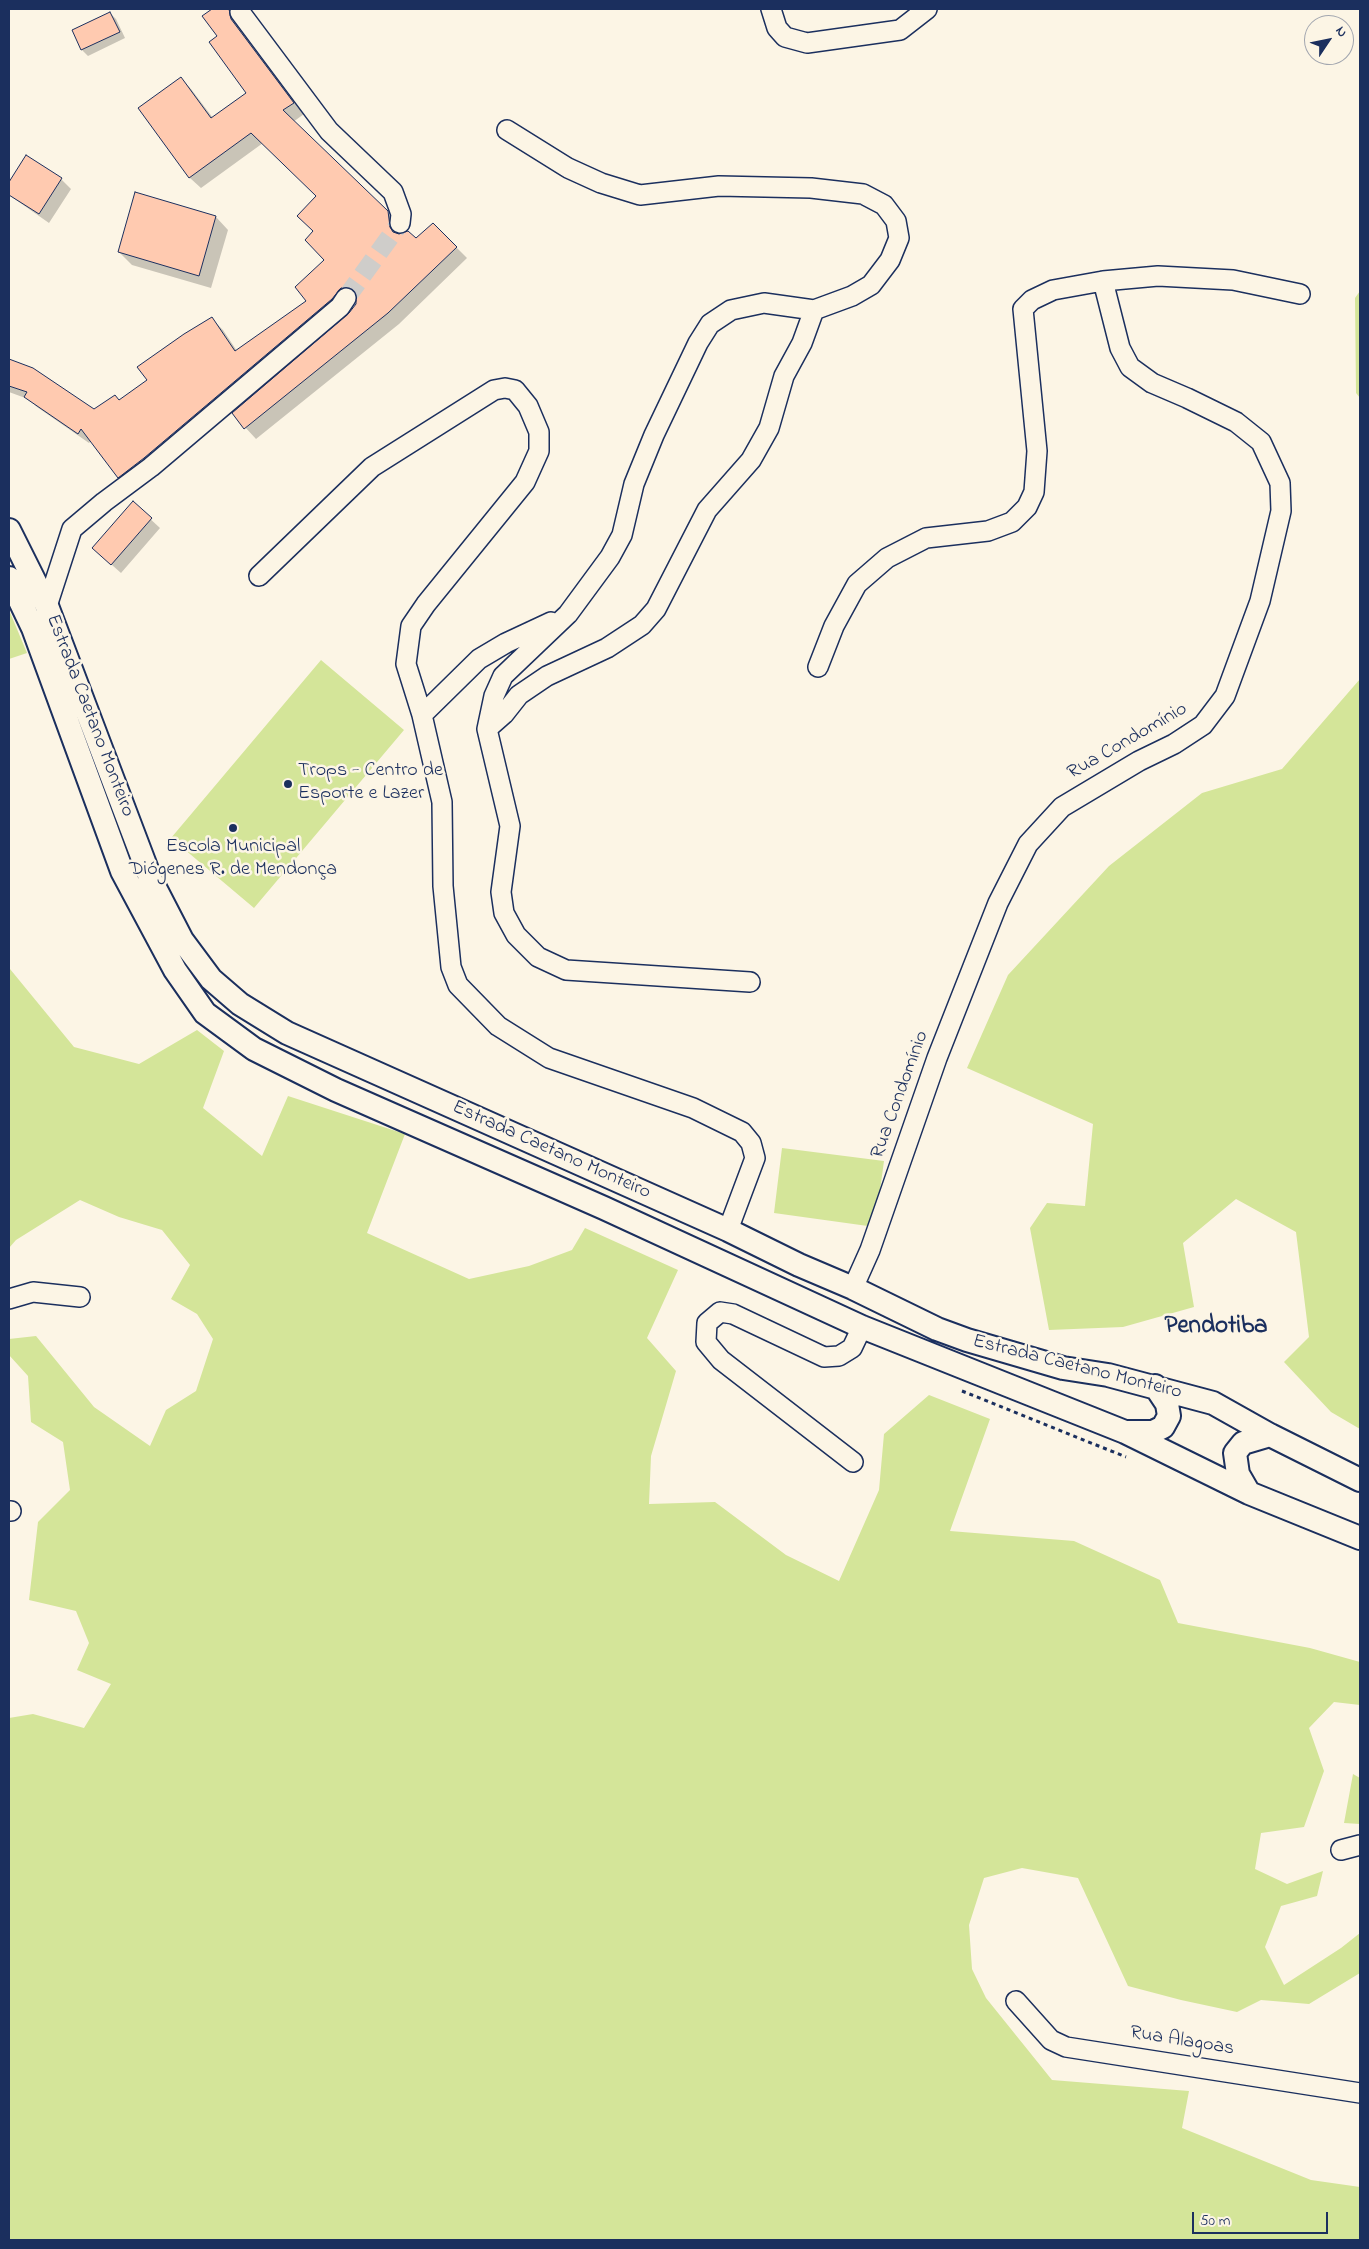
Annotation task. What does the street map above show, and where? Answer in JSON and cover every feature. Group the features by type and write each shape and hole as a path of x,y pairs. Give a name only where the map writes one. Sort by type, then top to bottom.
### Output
{"main road":[{"name":"Estrada Caetano Monteiro","path":"9,530 47,606 151,880 182,940 211,979 240,1004 287,1034 728,1230 937,1329 967,1340 1062,1368 1108,1375 1213,1403 1270,1435 1360,1480"},
{"name":"Estrada Caetano Monteiro","path":"9,578 33,628 122,871 175,970 205,1014 254,1049 336,1090 604,1208 862,1327 1125,1432 1249,1493 1360,1538"},
{"path":"1125,1432 1153,1432 1163,1427 1169,1416 1167,1404 1155,1386"},
{"path":"1249,1493 1238,1474 1235,1453 1242,1443 1270,1435"}],"street":[{"path":"771,9 777,28 785,37 808,43 900,30 927,9"},
{"path":"240,12 329,131 393,192 401,214 400,223"},
{"path":"507,130 568,168 600,183 640,196 719,186 811,188 863,194 884,206 896,221 899,238 890,260 871,285 852,296 814,310 764,303 731,310 710,324 698,343 654,435 634,484 622,535 610,557 568,614 502,676 494,696 487,729 510,826 501,892 504,913 516,934 538,957 566,970 750,982"},
{"path":"818,667 834,626 857,584 886,558 926,538 988,531 1012,522 1027,507 1034,492 1038,451 1023,309 1032,300 1053,290 1158,276 1224,280 1300,294"},
{"name":"Rua Condomínio","path":"853,1288 870,1250 937,1058 991,921 1028,844 1062,807 1139,761 1174,744 1203,726 1225,696 1260,601 1281,511 1280,483 1261,442 1236,422 1187,398 1152,384 1130,367 1120,348 1103,282"},
{"path":"47,606 72,529 159,460 340,307 346,298"},
{"path":"487,729 504,714 519,695 546,676 614,643 642,625 656,609 707,510 751,460 769,428 784,376 802,343 814,310"},
{"path":"259,576 372,467 494,390 506,388 515,390 528,406 539,432 538,451 525,482 426,604 411,626 406,664 422,715 442,802 443,886 451,968 458,985 498,1026 549,1058 693,1108 742,1132 751,1143 755,1158 728,1230"},
{"path":"422,715 479,659 506,643 568,614"},
{"path":"9,1299 33,1292 80,1297"},
{"path":"853,1462 721,1360 706,1342 707,1323 720,1312 733,1314 824,1357 839,1356 852,1348 862,1327"},
{"path":"1341,1850 1360,1845"},
{"name":"Rua Alagoas","path":"1016,2000 1051,2040 1066,2047 1360,2093"}],"green space":[{"path":"1360,291 1360,398 1356,393 1355,298"},
{"path":"9,610 27,653 9,659"},
{"name":"Trops - Centro de Esporte e Lazer","path":"321,660 404,730 254,908 171,838"},
{"path":"1360,679 1360,1429 1331,1412 1284,1362 1309,1337 1296,1232 1236,1199 1183,1243 1194,1307 1123,1327 1049,1330 1030,1228 1047,1203 1085,1206 1093,1124 967,1068 1008,975 1109,866 1202,793 1282,769"},
{"path":"9,964 10,969 74,1047 139,1064 197,1030 224,1051 203,1108 262,1156 288,1096 405,1134 367,1233 469,1279 529,1266 572,1250 585,1228 678,1270 647,1338 676,1371 651,1456 649,1504 715,1502 786,1555 839,1581 879,1490 884,1434 929,1395 990,1419 950,1531 1074,1541 1160,1580 1178,1623 1310,1648 1360,1662 1360,1705 1334,1702 1309,1728 1324,1771 1304,1827 1261,1833 1255,1869 1287,1884 1323,1871 1317,1896 1281,1906 1265,1947 1284,1985 1341,1948 1360,1933 1360,1973 1309,2004 1261,2000 1237,2012 1128,1986 1078,1878 1022,1868 984,1878 969,1925 972,1969 986,1998 1052,2080 1189,2091 1182,2128 1311,2180 1360,2187 1360,2240 9,2240 9,1718 33,1714 84,1728 111,1684 77,1670 89,1643 76,1611 29,1600 38,1522 70,1490 63,1442 31,1422 28,1376 9,1355 9,1339 36,1336 94,1407 150,1446 166,1410 196,1391 213,1339 197,1314 171,1299 190,1265 162,1230 119,1217 80,1200 16,1240 9,1248"},
{"path":"782,1148 884,1161 875,1227 774,1213"},
{"path":"1353,1774 1360,1778 1360,1824 1344,1823"}],"building":[{"path":"212,9 229,9 231,19 294,103 283,110 388,211 390,227 393,232 399,234 408,231 416,238 433,223 457,247 388,313 244,429 232,413 349,313 356,304 356,293 347,287 341,288 332,299 118,478 81,429 78,434 24,397 27,392 9,386 9,359 33,368 94,409 115,395 119,400 147,380 137,367 212,317 235,351 306,301 295,287 324,260 305,240 313,231 297,216 316,196 251,133 189,178 138,108 181,77 211,118 246,93 209,42 217,36 202,16"},
{"path":"110,12 120,32 81,50 72,30"},
{"path":"26,155 62,178 39,214 9,195 9,182"},
{"path":"135,192 216,216 199,276 118,252"},
{"path":"133,501 152,518 111,565 92,548"}],"tunnel":[{"path":"346,298 400,223"}],"place":[{"name":"Trops - Centro de Esporte e Lazer","path":"288,784"},
{"name":"Escola Municipal Diógenes R. de Mendonça","path":"233,828"}],"district":[{"name":"Pendotiba","path":"1216,1328"}]}
